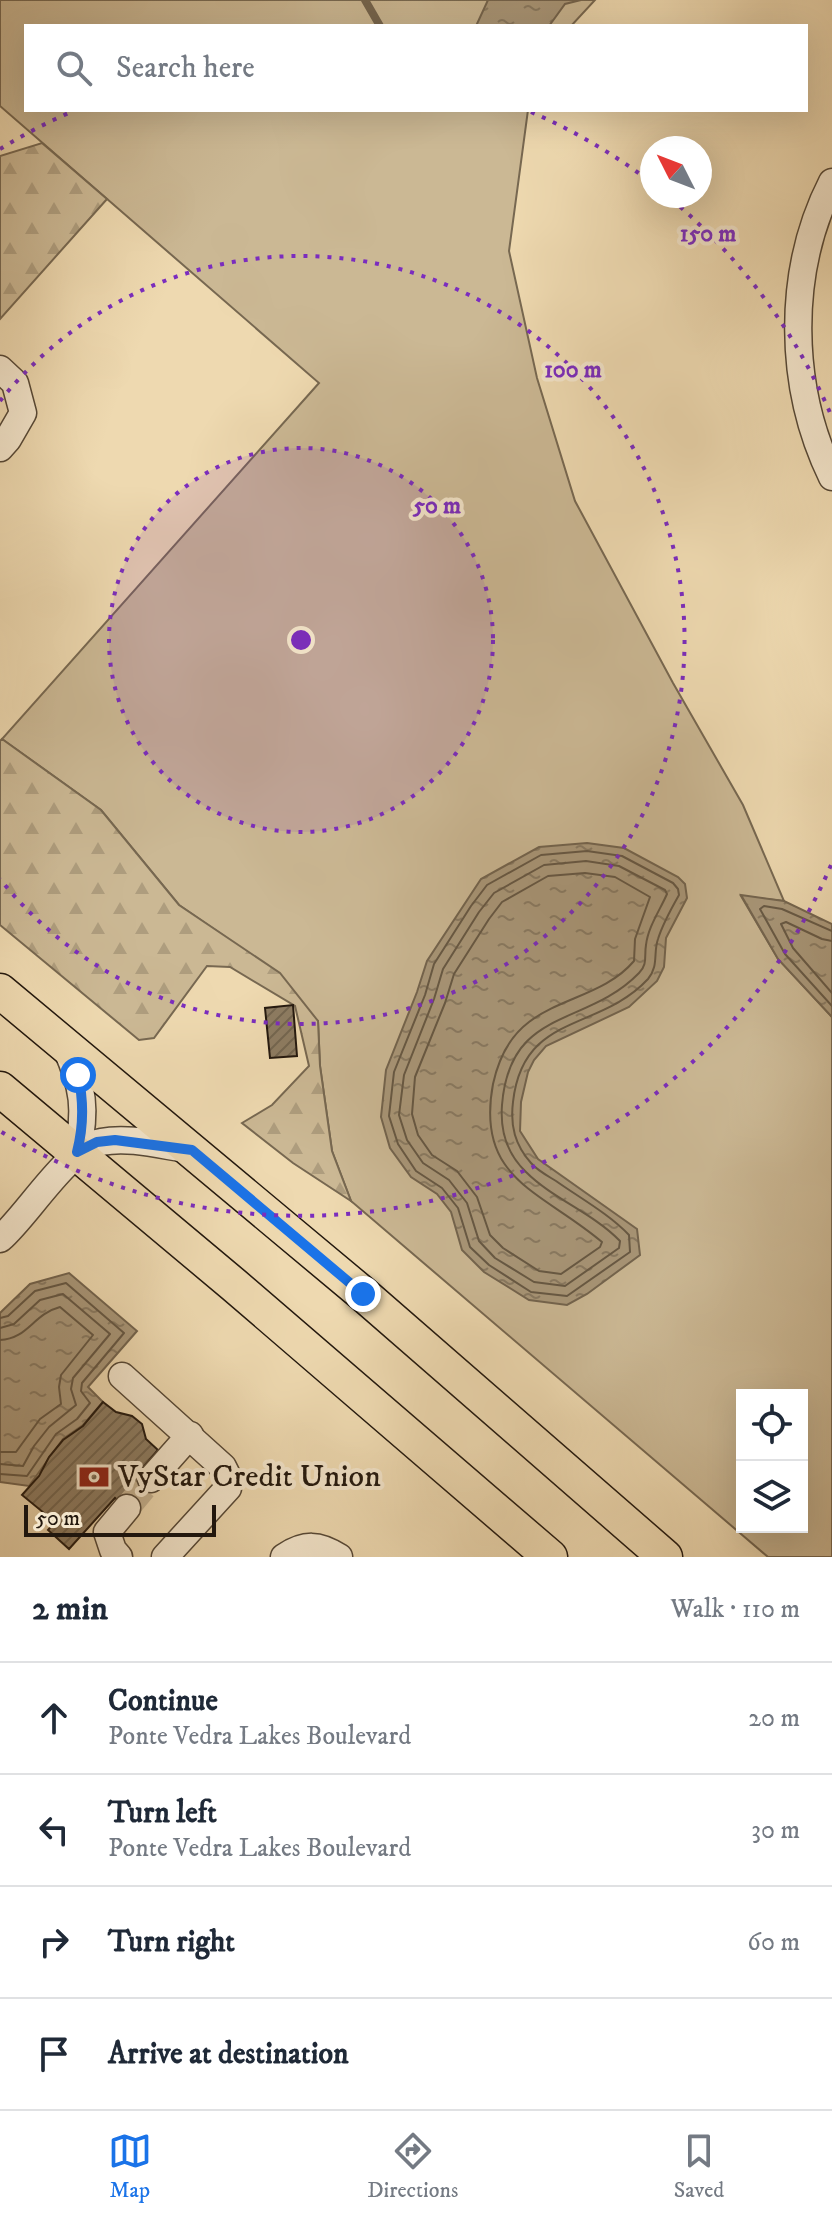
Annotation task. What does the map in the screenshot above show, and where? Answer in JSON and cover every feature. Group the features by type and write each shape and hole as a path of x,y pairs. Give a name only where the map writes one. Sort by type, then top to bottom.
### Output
{"main road":[{"path":"0,991 363,1294 665,1557"},
{"path":"0,1089 550,1557"}],"street":[{"path":"830,467 809,414 799,358 798,323 802,276 813,230 832,182"},
{"path":"0,448 23,413 15,383 2,370"},
{"path":"64,1043 78,1075 83,1100 83,1130 77,1152"},
{"path":"0,1239 77,1152 97,1142 115,1140 192,1150"},
{"path":"122,1376 190,1435 223,1467 228,1477 228,1488 165,1557"},
{"path":"151,1479 190,1435"},
{"path":"119,1557 107,1532 127,1508"},
{"path":"284,1557 297,1548 309,1545 323,1547 339,1557"}],"green space":[{"path":"0,0 595,0 573,24 24,24 24,112 528,112 509,251 537,378 575,501 743,805 784,901 741,896 778,959 832,1017 832,1557 768,1557 740,1533 808,1533 808,1389 736,1389 736,1530 351,1201 332,1151 320,1066 318,1021 224,936 179,905 101,810 2,739 319,383 0,106"},
{"path":"42,143 107,199 0,319 0,156"},
{"path":"2,739 101,810 179,905 280,973 318,1021 320,1066 332,1151 351,1201 293,1163 242,1123 272,1105 309,1066 295,1006 230,967 207,966 154,1038 139,1040 0,925"}],"water":[{"path":"488,0 581,0 565,4 550,24 477,24"},
{"path":"587,843 624,848 678,877 685,884 687,898 666,938 664,967 657,981 629,1007 546,1046 528,1072 521,1102 520,1131 538,1159 637,1229 640,1255 567,1305 529,1300 484,1272 462,1250 451,1212 437,1194 411,1177 390,1148 381,1117 386,1070 427,961 481,879 539,847"},
{"path":"741,895 784,901 832,924 832,1017 778,959"},
{"path":"69,1273 137,1331 88,1387 103,1402 83,1425 63,1439 29,1486 0,1482 0,1313 30,1284"}],"building":[{"path":"293,1005 297,1056 270,1058 265,1008"},
{"name":"VyStar Credit Union","path":"103,1402 142,1424 146,1439 158,1450 141,1470 155,1483 131,1512 115,1498 69,1549 48,1530 55,1522 22,1495 63,1440 83,1426"}],"waterway":[{"path":"365,0 379,24"}],"tunnel":[{"path":"127,1508 151,1479"}],"place":[{"name":"VyStar Credit Union","path":"94,1477"}],"route":[{"path":"78,1075 83,1100 83,1130 77,1152 97,1142 115,1140 192,1150 363,1294"}]}
